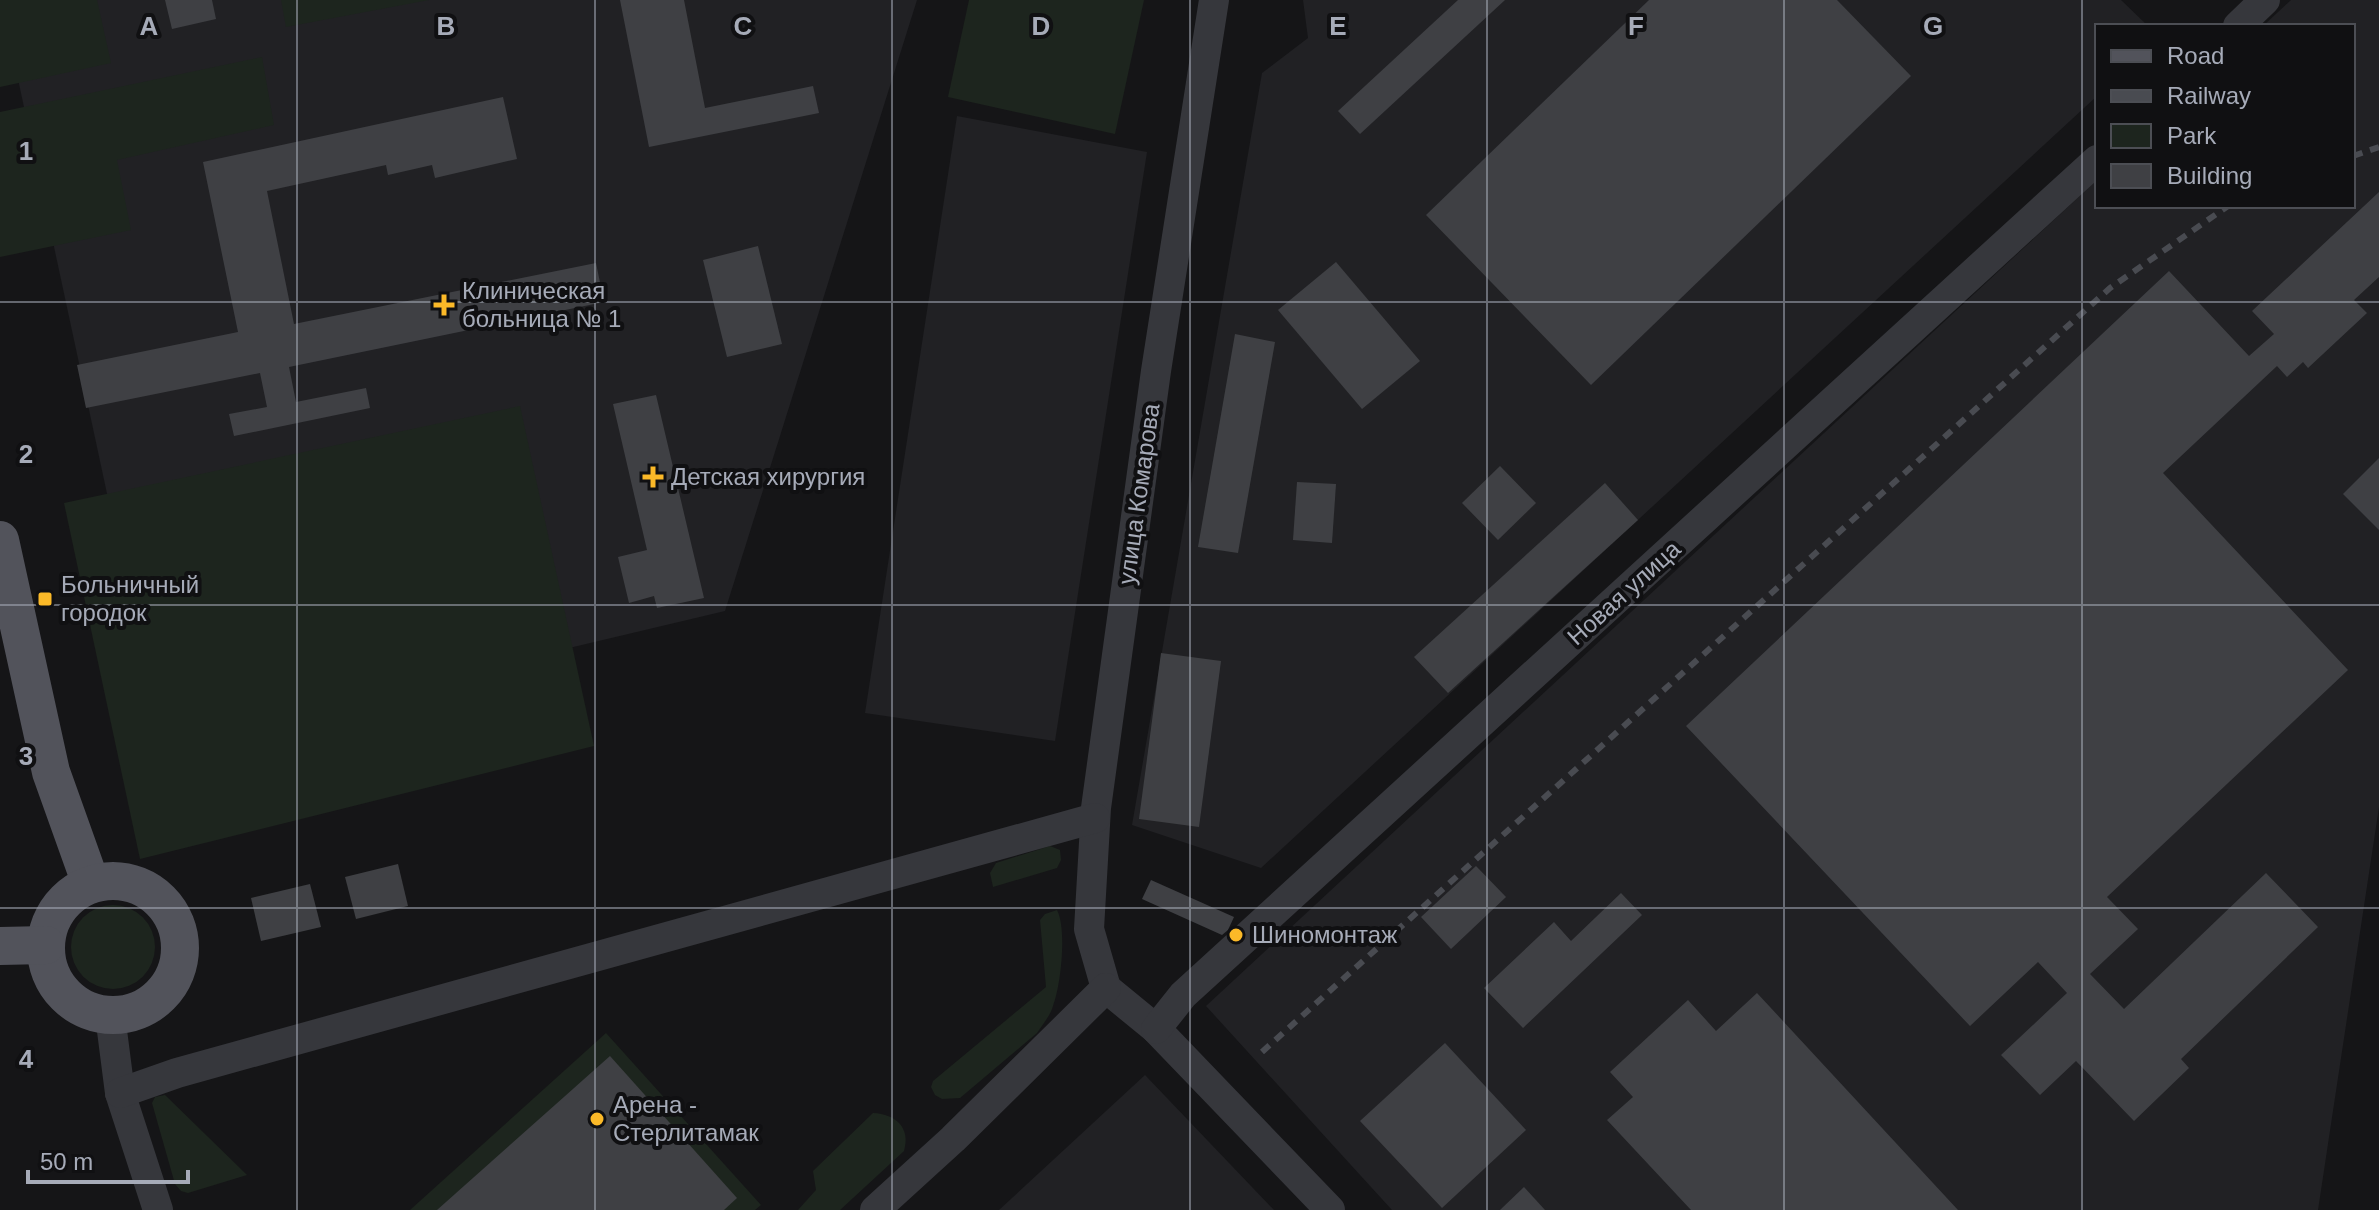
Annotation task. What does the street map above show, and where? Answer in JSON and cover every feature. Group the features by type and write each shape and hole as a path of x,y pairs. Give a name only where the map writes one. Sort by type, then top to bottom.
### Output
{"main road":[{"path":"0,540 51,772 91,884"},
{"path":"126,882 143,887 158,897 171,912 179,931 181,951 177,971 167,989 152,1003 134,1012 110,1015 77,1005 64,994 48,963 46,945 55,915 64,902 91,884 126,882"},
{"path":"0,946 46,945"}],"street":[{"name":"улица Комарова","path":"1106,988 1089,929 1095,818 1156,371 1214,0"},
{"path":"2240,24 2265,0"},
{"name":"Новая улица","path":"1156,1029 1183,995 2095,162"},
{"path":"120,1093 177,1073 1095,818"},
{"path":"875,1210 953,1139 1106,988 1156,1029 1330,1210"},
{"path":"110,1015 120,1093 158,1210"}],"shaded area":[{"name":"Клиническая больница № 1","path":"1,0 917,0 725,611 161,745"},
{"path":"1303,0 2121,0 2146,24 2095,24 2095,98 1261,868 1132,825 1262,73 1308,38"},
{"path":"2291,0 2379,0 2379,807 2318,1210 1392,1210 1206,1006 2095,182 2095,208 2355,208 2355,24 2265,24"},
{"path":"957,116 1147,152 1055,741 865,713"},
{"path":"1145,1075 1274,1210 999,1210"}],"green space":[{"path":"0,0 97,0 111,63 0,87"},
{"path":"281,0 429,0 286,27"},
{"path":"969,0 1144,0 1115,134 948,97"},
{"path":"262,57 274,125 117,160 131,230 0,257 0,112"},
{"path":"520,406 594,746 140,859 64,503"},
{"path":"1050,846 1060,850 1061,860 1057,868 993,887 990,873 996,863"},
{"path":"113,905 129,908 143,917 152,931 155,947 152,963 143,977 129,986 113,989 97,986 83,977 74,963 71,947 74,931 83,917 97,908"},
{"path":"1057,910 1062,930 1060,971 1056,997 1046,1020 1037,1033 960,1098 942,1099 935,1095 931,1087 933,1081 1046,987 1040,920 1045,914"},
{"name":"Арена - Стерлитамак","path":"606,1033 761,1205 755,1210 410,1210"},
{"path":"165,1095 247,1175 188,1193 181,1191 175,1184 152,1103 155,1097"},
{"path":"873,1113 889,1116 900,1124 905,1136 904,1151 840,1210 798,1210 816,1190 813,1171"}],"building":[{"path":"165,0 212,0 216,19 172,29"},
{"path":"620,0 684,0 705,108 813,86 819,113 649,147"},
{"path":"1458,0 1505,0 1360,134 1338,111"},
{"path":"1649,0 1837,0 1911,76 1591,385 1426,215"},
{"path":"503,97 517,159 435,178 432,165 388,175 386,165 267,191 294,324 596,263 604,302 289,367 296,402 366,388 370,408 234,436 229,414 267,407 260,373 86,408 77,365 238,332 203,162"},
{"path":"2379,192 2379,277 2354,300 2367,313 2308,368 2303,362 2287,377 2277,366 2163,473 2348,670 2107,897 2138,929 2090,974 2124,1009 2266,873 2318,927 2181,1059 2189,1068 2134,1121 2076,1061 2040,1095 2001,1055 2067,993 2038,962 1970,1026 1686,726 2169,271 2249,356 2274,334 2252,311"},
{"path":"758,246 782,344 727,357 703,260"},
{"path":"1336,262 1420,361 1362,409 1278,310"},
{"path":"1235,334 1275,342 1238,553 1198,547"},
{"name":"Детская хирургия","path":"656,395 704,598 657,608 654,596 629,603 618,557 647,550 613,404"},
{"path":"2379,458 2379,530 2343,494"},
{"path":"1500,466 1536,503 1498,540 1462,503"},
{"path":"1297,482 1336,484 1332,543 1293,540"},
{"path":"1605,483 1638,520 1448,693 1414,657"},
{"path":"1161,653 1221,661 1199,827 1139,819"},
{"path":"398,864 408,906 356,919 345,877"},
{"path":"1476,866 1506,897 1451,949 1421,917"},
{"path":"1151,880 1234,917 1228,930 1222,935 1142,899"},
{"path":"310,884 321,927 261,941 251,898"},
{"path":"1621,893 1642,915 1523,1028 1484,988 1554,922 1571,941"},
{"path":"1757,993 1958,1210 1691,1210 1607,1120 1633,1097 1610,1072 1688,1000 1716,1031"},
{"path":"1445,1043 1526,1130 1442,1208 1360,1121"},
{"name":"Арена - Стерлитамак","path":"610,1056 737,1198 724,1210 437,1210"},
{"path":"1524,1187 1545,1210 1500,1210"}],"railway":[{"path":"2355,155 2379,147"},
{"path":"1262,1052 2110,288 2225,208"}],"place":[{"name":"Клиническая больница № 1","path":"444,305"},
{"name":"Детская хирургия","path":"653,477"},
{"name":"Больничный городок","path":"45,599"},
{"name":"Шиномонтаж","path":"1236,935"},
{"name":"Арена - Стерлитамак","path":"597,1119"}]}
